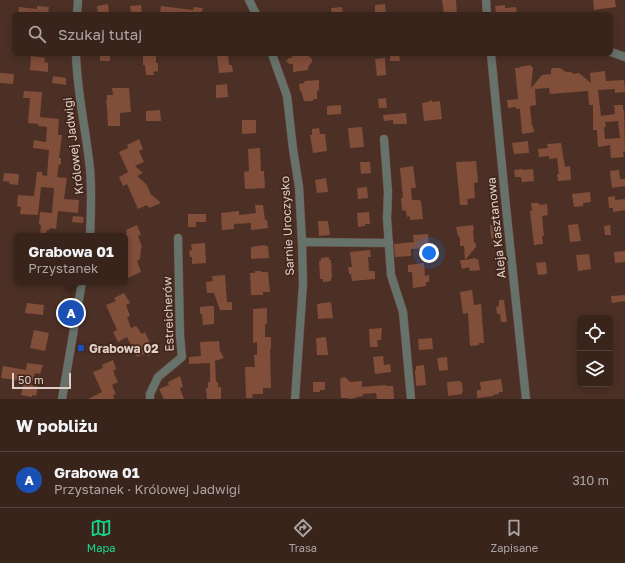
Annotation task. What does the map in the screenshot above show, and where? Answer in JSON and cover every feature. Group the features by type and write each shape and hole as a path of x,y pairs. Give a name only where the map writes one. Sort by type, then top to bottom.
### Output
{"street":[{"path":"77,12 78,0"},
{"path":"249,0 255,12"},
{"path":"486,0 487,12"},
{"path":"613,53 625,56"},
{"name":"Królowej Jadwigi","path":"76,56 78,89 90,170 90,233"},
{"name":"Sarnie Uroczysko","path":"273,56 287,96 299,186 302,242 302,284 295,399"},
{"name":"Aleja Kasztanowa","path":"492,56 504,189 526,399"},
{"path":"384,139 388,192 387,218 391,275 403,312 410,399"},
{"name":"Estreicherów","path":"150,399 150,394 158,377 182,357 180,336 178,238"},
{"path":"302,242 389,243"},
{"path":"62,399 81,285"}],"building":[{"path":"442,0 456,0 457,12 444,12"},
{"path":"593,0 615,0 616,7 594,10"},
{"path":"108,4 109,12 98,12 97,6"},
{"path":"385,4 386,12 375,12 375,5"},
{"path":"141,5 142,12 131,12 130,6"},
{"path":"505,5 505,8 516,7 517,12 496,12 495,6"},
{"path":"37,6 49,7 48,12 18,12 19,7 37,9"},
{"path":"161,6 193,10 194,7 203,8 202,12 160,12"},
{"path":"342,7 343,12 332,12 331,8"},
{"path":"31,56 45,58 44,62 48,63 48,72 30,70"},
{"path":"100,56 110,56 110,61 100,61"},
{"path":"143,56 156,56 158,71 153,72 154,75 146,75 145,65 143,65"},
{"path":"217,56 228,56 229,65 232,65 233,72 219,73"},
{"path":"292,56 308,56 312,59 312,62 308,67 308,70 293,72 293,64 289,64 286,61 289,58 292,58"},
{"path":"390,56 399,56 400,61 390,61"},
{"path":"385,58 386,75 377,76 375,59"},
{"path":"530,65 533,68 531,88 542,75 551,74 552,68 560,68 566,72 571,72 574,74 579,73 591,83 590,73 605,71 606,81 624,80 625,92 615,93 615,89 598,90 601,116 615,114 614,105 623,105 624,157 611,158 610,145 598,147 597,130 593,130 593,105 589,105 588,91 550,94 549,88 535,89 536,105 530,106 534,132 522,134 520,109 516,109 516,107 508,108 507,100 518,99 515,68 520,68 519,67","holes":["618,121 620,138 605,139 605,122"]},
{"path":"0,73 14,74 13,84 0,83"},
{"path":"53,76 66,78 66,85 52,83"},
{"path":"319,80 317,99 313,99 313,101 304,101 299,84 304,83 305,81"},
{"path":"227,84 228,97 216,98 216,85"},
{"path":"112,88 129,88 131,112 120,113 120,126 108,126 106,100 107,95 113,95"},
{"path":"24,91 42,92 40,117 59,119 58,135 62,135 59,158 61,158 61,165 59,164 57,177 67,178 64,199 79,200 78,213 58,211 56,229 50,228 47,230 46,233 40,233 40,212 52,213 54,188 41,187 38,215 20,214 21,207 17,206 18,195 34,196 37,172 42,172 42,175 47,176 49,150 33,148 34,140 46,142 47,127 28,123 30,98 23,98"},
{"path":"386,98 387,108 379,108 378,99"},
{"path":"431,100 433,102 440,101 442,119 424,121 422,103"},
{"path":"341,105 341,114 327,115 327,106"},
{"path":"160,110 161,121 146,121 146,111"},
{"path":"406,113 407,124 393,124 393,120 384,121 383,115"},
{"path":"242,120 256,120 256,133 242,134"},
{"path":"362,127 364,147 350,148 348,128"},
{"path":"319,128 320,134 325,134 327,151 313,153 310,135 312,135 312,129"},
{"path":"139,139 143,149 139,151 144,162 135,166 143,173 137,176 147,185 151,195 161,203 149,208 147,205 138,209 127,184 123,186 119,177 128,172 119,152 128,148 127,145"},
{"path":"528,141 529,153 514,154 512,143"},
{"path":"561,143 565,167 570,166 571,180 558,181 557,174 559,174 557,158 549,159 549,156 539,157 538,149 548,148 547,144"},
{"path":"260,148 261,171 264,171 265,188 245,189 244,172 249,171 248,149"},
{"path":"476,161 478,182 474,183 475,198 467,199 468,205 460,205 456,162"},
{"path":"360,162 370,162 371,173 361,174"},
{"path":"413,166 416,188 411,188 412,200 421,201 423,219 410,220 410,216 407,217 406,211 402,210 401,198 403,198 400,168"},
{"path":"533,169 534,181 522,182 521,177 515,177 514,170"},
{"path":"619,170 620,179 625,179 625,186 612,188 610,171"},
{"path":"4,173 19,174 18,185 9,184 10,182 3,181"},
{"path":"326,178 328,192 317,193 315,180"},
{"path":"367,187 368,198 358,199 357,188"},
{"path":"590,192 591,202 583,203 583,206 574,207 572,194"},
{"path":"615,196 615,200 625,199 625,210 613,212 613,208 609,208 608,197"},
{"path":"531,203 539,203 539,205 547,204 548,215 542,216 544,236 542,236 543,244 534,245 530,211 532,211"},
{"path":"255,205 263,205 265,220 267,220 268,228 251,230 251,223 234,224 234,229 222,230 221,213 239,211 239,215 256,213"},
{"path":"369,212 370,224 365,224 365,226 358,227 357,213"},
{"path":"188,214 206,214 206,222 196,222 196,227 188,227"},
{"path":"73,216 84,217 83,223 72,222"},
{"path":"318,221 328,221 330,235 319,236"},
{"path":"578,224 581,241 570,242 568,225"},
{"path":"137,225 141,235 138,236 142,247 140,259 137,261 141,272 128,278 128,233 126,230"},
{"path":"473,225 474,242 476,247 465,260 464,246 460,246 460,238 456,227"},
{"path":"490,225 497,225 499,243 492,244"},
{"path":"610,225 611,235 605,235 604,226"},
{"path":"428,234 429,248 411,249 411,256 395,257 394,244 414,242 413,235"},
{"path":"205,243 206,263 192,264 192,257 190,257 189,251 192,250 191,244"},
{"path":"268,246 269,258 251,259 251,247"},
{"path":"370,250 371,257 368,257 369,271 374,271 375,279 352,281 348,267 352,267 350,252"},
{"path":"625,251 625,262 615,263 614,252"},
{"path":"589,254 591,269 578,271 576,255"},
{"path":"329,257 329,260 331,260 332,278 331,281 323,282 323,279 320,279 319,261 321,261 321,258"},
{"path":"478,259 480,270 470,271 469,267 462,269 460,260"},
{"path":"546,262 547,274 538,275 536,263"},
{"path":"424,263 425,276 429,275 429,282 426,282 426,286 413,288 412,272 408,272 408,265"},
{"path":"255,271 268,272 270,292 263,292 263,295 251,295 250,273 255,273"},
{"path":"225,275 227,302 232,302 232,310 220,310 214,293 207,293 206,282 213,281 212,276"},
{"path":"472,290 474,305 481,304 484,343 470,346 468,313 463,314 460,292"},
{"path":"124,293 130,303 126,305 130,316 127,317 131,328 136,326 142,334 145,332 150,343 159,351 148,356 146,353 137,357 127,337 118,342 113,332 117,330 106,305 116,301 114,298"},
{"path":"625,295 625,301 612,303 611,296"},
{"path":"499,300 504,300 507,322 501,322 500,314 497,314 496,307 499,306"},
{"path":"331,302 333,318 318,319 317,304"},
{"path":"27,303 44,305 43,315 25,313"},
{"path":"214,306 214,324 203,325 200,307"},
{"path":"267,308 265,337 271,337 271,388 263,388 263,394 253,394 252,398 246,398 245,367 255,367 254,355 257,355 257,342 253,343 253,309"},
{"path":"382,328 381,340 377,340 378,347 370,347 369,329"},
{"path":"34,330 49,333 45,351 30,348"},
{"path":"326,337 328,355 317,355 316,338"},
{"path":"432,338 433,349 419,350 418,339"},
{"path":"219,341 220,351 224,358 215,361 216,382 218,382 218,387 221,387 221,399 207,399 206,388 208,388 208,382 210,382 210,363 189,364 189,357 201,356 200,342"},
{"path":"383,356 384,365 390,364 391,372 375,374 373,357"},
{"path":"447,357 448,370 439,371 437,358"},
{"path":"113,360 116,369 113,371 118,382 112,385 116,394 113,395 114,399 88,399 102,392 93,372 103,368 102,365"},
{"path":"27,363 43,365 40,374 35,373 31,385 38,387 36,396 32,395 32,397 21,395 24,381 1,378 3,366 26,370"},
{"path":"424,365 426,385 416,386 416,366"},
{"path":"180,376 183,387 180,388 184,399 164,399 159,389 169,385 168,382"},
{"path":"345,377 350,382 362,381 362,387 386,385 393,386 394,399 377,399 376,393 363,394 363,396 356,398 341,398 340,380 341,378"},
{"path":"501,379 503,392 499,392 499,394 493,396 477,398 477,390 481,390 480,382"},
{"path":"460,381 462,383 462,394 448,396 447,382"},
{"path":"313,382 325,382 325,390 313,392"}],"place":[{"name":"Grabowa 01","path":"71,313"},
{"name":"Grabowa 02","path":"81,348"}]}
